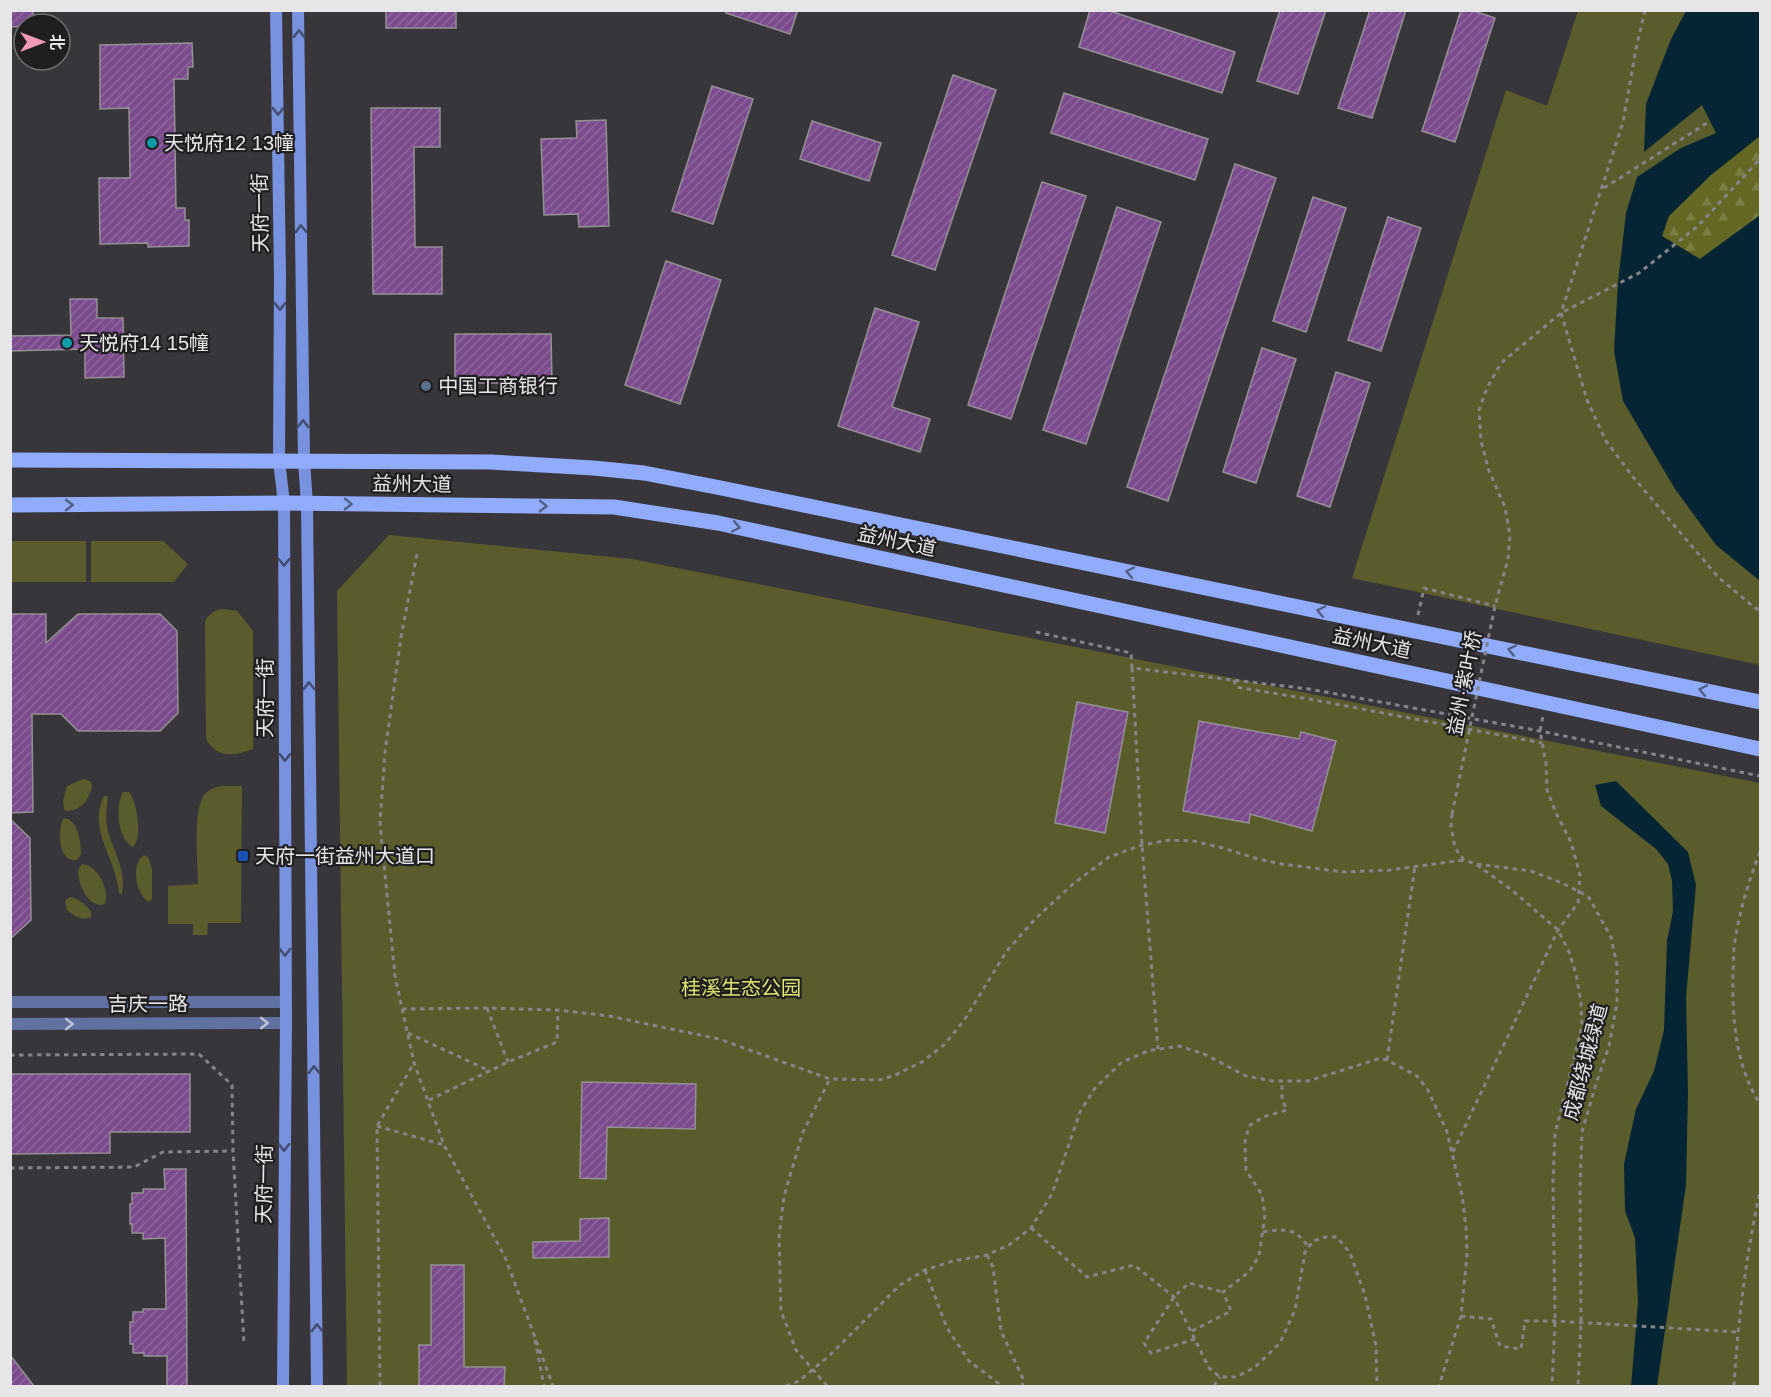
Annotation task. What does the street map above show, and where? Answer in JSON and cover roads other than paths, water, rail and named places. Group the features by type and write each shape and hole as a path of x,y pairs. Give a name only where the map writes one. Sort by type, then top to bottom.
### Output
{"main road":[{"name":"天府一街","path":"276,10 280,275 279,461 284,503 286,1023 282,1386"},
{"name":"天府一街","path":"298,10 304,461 307,504 318,1386"},
{"name":"益州大道","path":"10,460 491,462 644,473 1761,702"},
{"name":"益州大道","path":"10,505 284,503 614,507 718,523 1761,749"}],"street":[{"name":"吉庆一路","path":"10,1002 285,1002"},
{"name":"吉庆一路","path":"10,1024 286,1023"}],"water":[{"path":"1686,11 1760,11 1760,136 1711,175 1669,216 1662,236 1700,259 1760,215 1760,581 1716,545 1675,489 1623,401 1614,351 1618,282 1626,213 1637,177 1681,148 1716,133 1702,105 1644,152 1646,104 1671,39"},
{"path":"1616,781 1688,852 1696,885 1686,997 1688,1092 1686,1185 1657,1386 1631,1386 1638,1302 1635,1238 1625,1211 1624,1164 1636,1109 1654,1071 1664,1030 1667,941 1673,911 1672,881 1668,864 1656,849 1601,806 1595,785"}],"place":[{"name":"天悦府12 13幢","path":"152,143"},
{"name":"天悦府14 15幢","path":"67,343"},
{"name":"中国工商银行","path":"426,386"},
{"name":"天府一街益州大道口","path":"243,856"}],"park label":[{"name":"桂溪生态公园","path":"741,988"}]}
